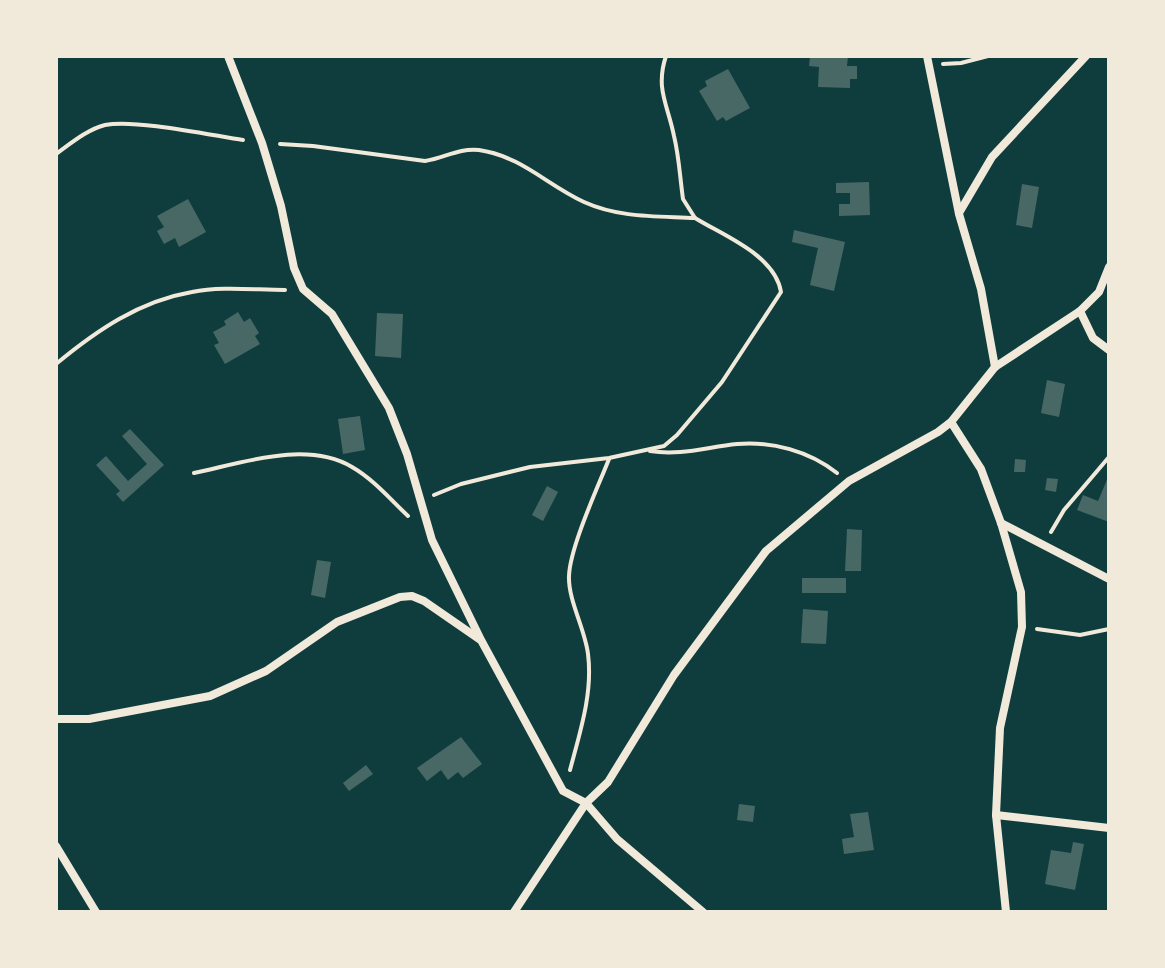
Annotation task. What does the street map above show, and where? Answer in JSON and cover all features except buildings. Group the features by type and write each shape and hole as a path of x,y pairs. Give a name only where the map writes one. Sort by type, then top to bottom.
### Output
{"street":[{"path":"228,56 262,143 281,206 294,268 303,289 332,314 389,408 407,454 432,540 481,640 563,791 586,803 617,839 703,912"},
{"path":"927,56 959,214 981,289 995,367"},
{"path":"959,214 992,157 1086,56"},
{"path":"514,912 586,803 608,782 674,675 766,551 849,481 951,422 995,367 1080,311 1099,292 1109,267"},
{"path":"1080,311 1093,338 1109,350"},
{"path":"951,422 981,469 1021,592 1022,627 1000,728 996,815 1009,910"},
{"path":"1001,523 1109,579"},
{"path":"56,719 89,719 210,696 266,671 337,622 400,597 412,596 424,601 481,640"},
{"path":"996,815 1053,824 1109,828"},
{"path":"56,846 96,912"}],"path":[{"path":"420,501 461,484 530,467 609,458 664,446 722,382 781,292 779,276 768,264 695,218 683,199 674,134 662,99 660,76 666,56"},
{"path":"927,56 938,64 961,63 988,56"},
{"path":"56,154 83,135 105,125 133,125 425,161 461,150 478,150 509,157 583,202 611,211 638,216 695,218"},
{"path":"56,364 94,333 164,299 194,291 303,289"},
{"path":"649,451 682,454 737,444 761,444 790,449 821,461 849,481"},
{"path":"194,473 259,459 298,455 329,457 352,467 410,518"},
{"path":"1044,544 1064,510 1109,457"},
{"path":"563,791 581,732 590,685 588,654 569,574 577,542 609,458"},
{"path":"1022,627 1080,635 1109,629"}]}
